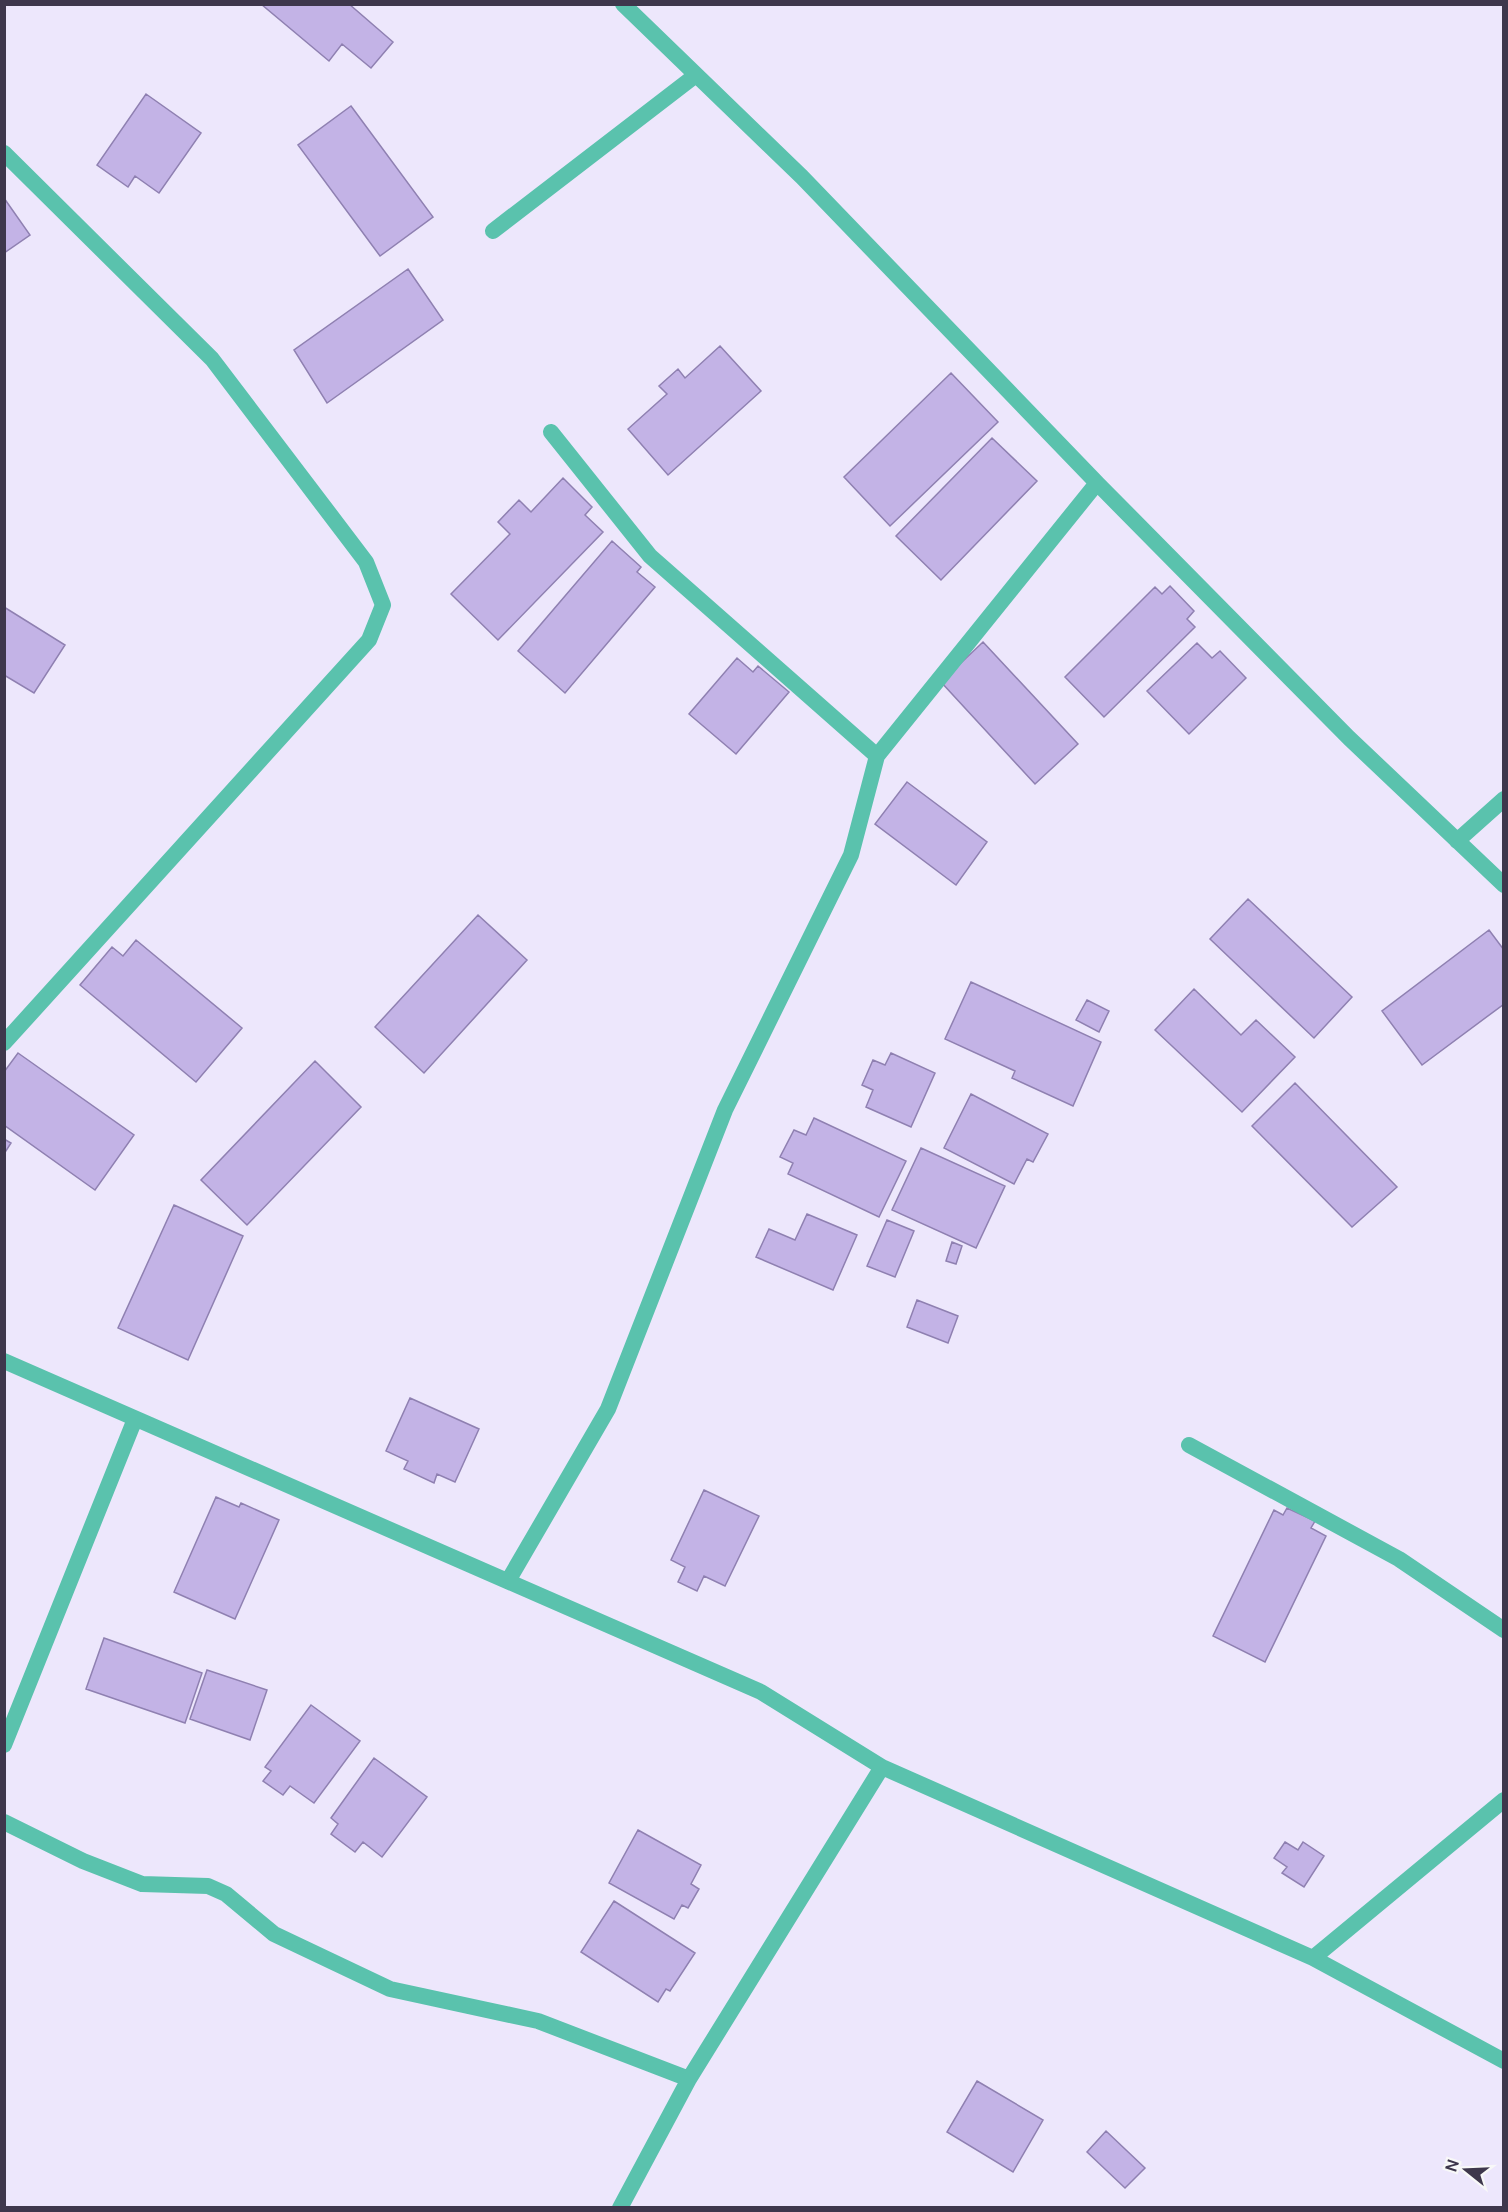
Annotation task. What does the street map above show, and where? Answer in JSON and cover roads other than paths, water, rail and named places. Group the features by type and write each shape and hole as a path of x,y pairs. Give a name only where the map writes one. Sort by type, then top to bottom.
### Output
{"street":[{"path":"623,4 802,177 1097,483 1349,738 1503,885"},
{"path":"493,231 696,75"},
{"path":"4,153 212,359 366,562 383,605 369,640 4,1044"},
{"path":"551,432 650,556 877,756"},
{"path":"508,1581 608,1408 725,1110 851,855 877,756 1097,483"},
{"path":"1457,841 1503,799"},
{"path":"4,1361 761,1692 882,1767 1313,1958 1503,2061"},
{"path":"4,1745 135,1419"},
{"path":"1189,1445 1399,1559 1503,1630"},
{"path":"620,2208 689,2079 882,1767"},
{"path":"1313,1958 1503,1800"},
{"path":"4,1822 83,1861 142,1884 208,1886 226,1894 274,1934 390,1989 538,2021 689,2079"}]}
